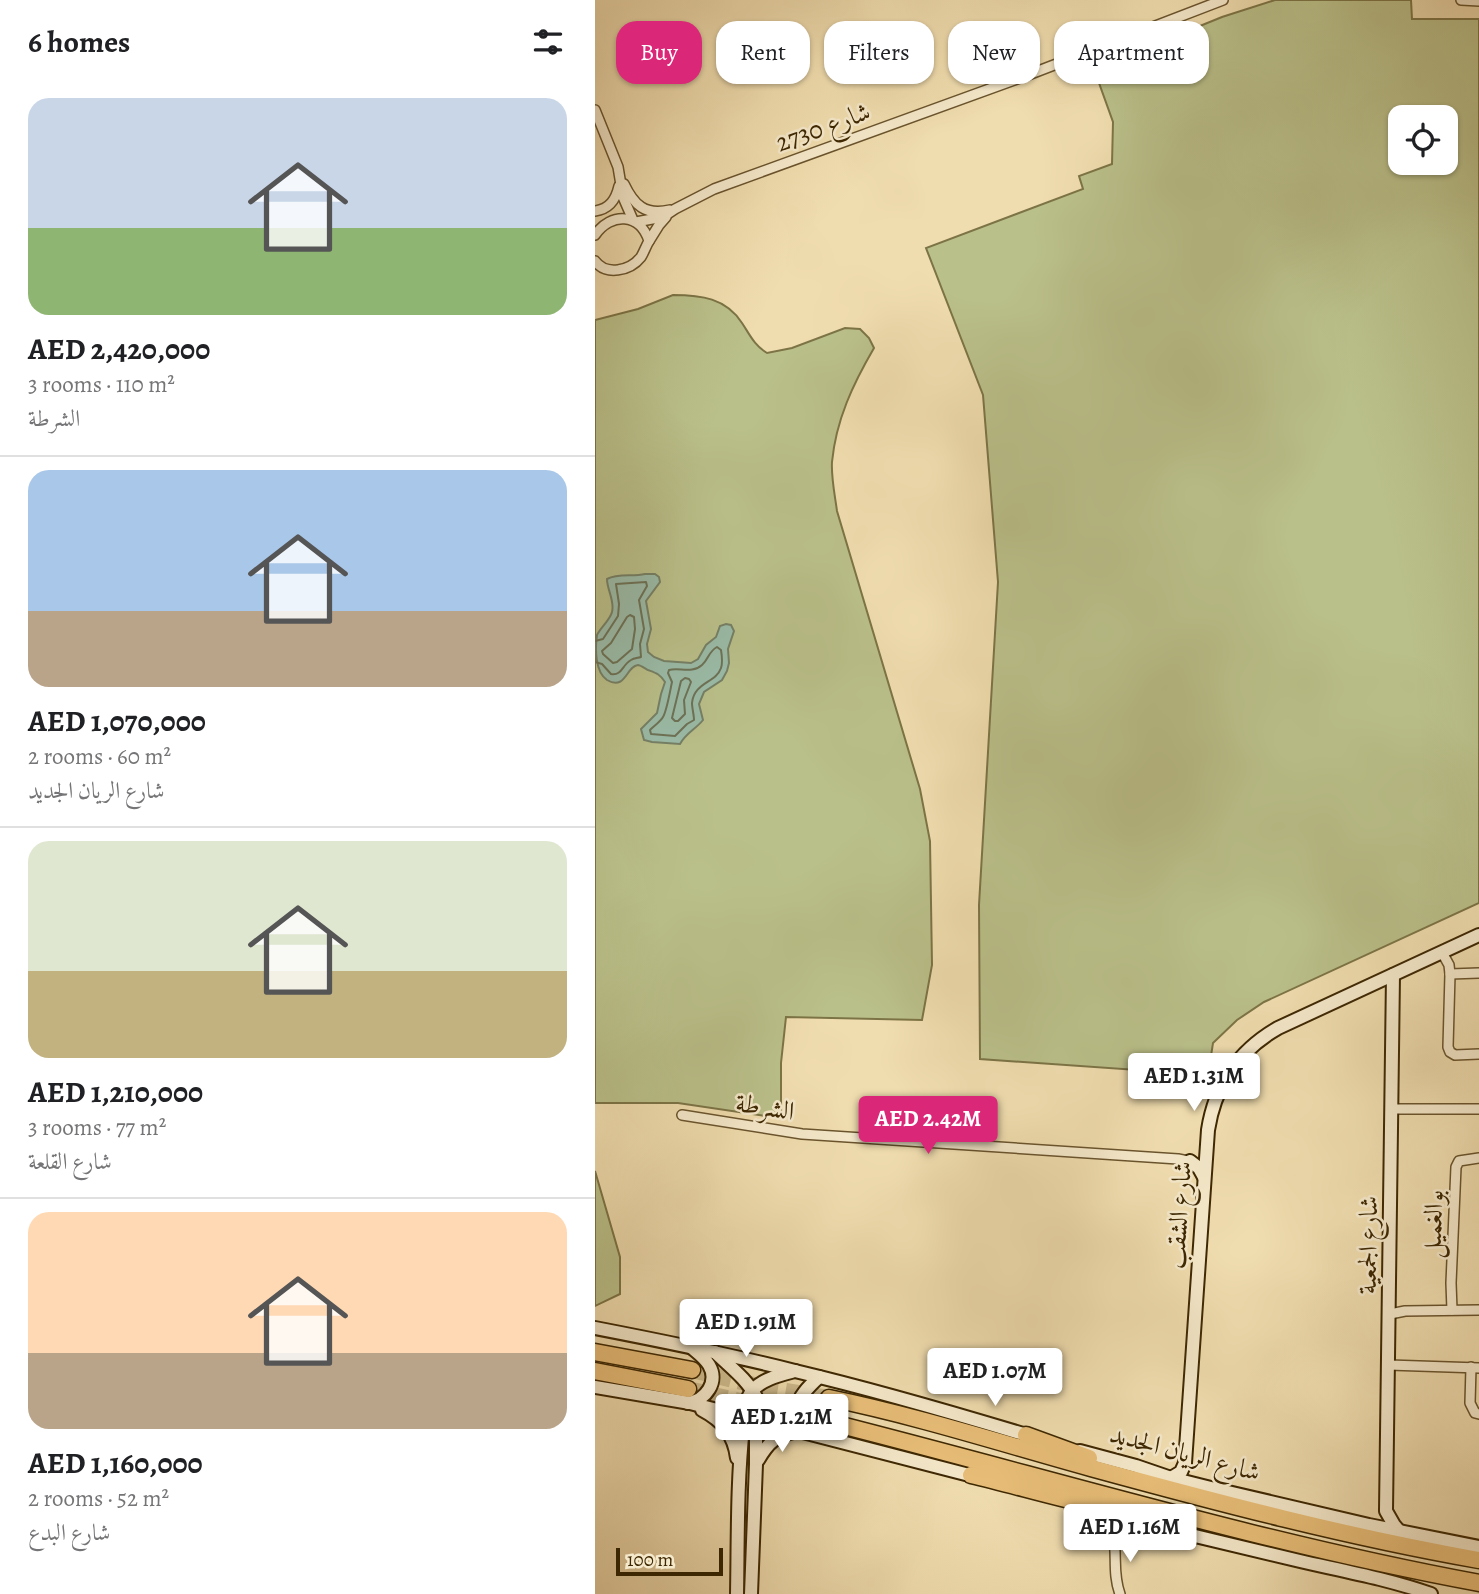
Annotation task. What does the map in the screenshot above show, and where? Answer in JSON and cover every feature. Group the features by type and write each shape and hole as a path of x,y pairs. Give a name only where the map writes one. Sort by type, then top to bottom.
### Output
{"highway":[{"path":"595,1352 692,1370"},
{"path":"595,1371 687,1398"},
{"name":"شارع الريان الجديد","path":"829,1398 888,1411 1081,1466 1204,1490 1229,1504 1331,1530 1479,1560"},
{"path":"821,1420 1197,1519 1412,1571 1479,1583"},
{"path":"1025,1435 1204,1490 1229,1504"},
{"path":"971,1475 1144,1517 1197,1519"}],"street":[{"name":"شارع 2730","path":"595,221 611,222 624,218 634,221 663,217 714,189 1028,75 1223,0"},
{"path":"1461,0 1479,1"},
{"path":"595,110 614,156 623,193 634,221 646,231 649,241"},
{"path":"620,177 636,204 655,211 675,209"},
{"path":"595,211 610,205 616,197 620,177"},
{"path":"595,235 601,227 611,222 618,211 623,193"},
{"name":"شارع 2730","path":"597,264 612,271 633,264 639,259 659,225 675,209"},
{"name":"شارع الشقب","path":"1393,977 1479,938"},
{"name":"شارع الشقب","path":"1203,1237 1204,1177 1209,1122 1216,1096 1229,1071 1247,1050 1278,1028 1479,938"},
{"path":"1444,956 1450,974 1448,1047 1455,1055 1479,1055"},
{"path":"1450,974 1479,973"},
{"name":"شارع الجمعية","path":"1386,1511 1393,977"},
{"name":"شارع الشقب","path":"1204,1490 1192,1477 1188,1464 1213,1122 1220,1097 1233,1074 1250,1053 1272,1036 1356,994"},
{"path":"1392,1109 1479,1109"},
{"name":"الشرطة","path":"682,1115 802,1133 1186,1159"},
{"path":"1204,1177 1199,1168 1186,1159 1201,1151 1206,1155"},
{"name":"بوالغميل","path":"1452,1310 1455,1167 1459,1161 1479,1158"},
{"path":"1389,1314 1479,1310"},
{"name":"شارع الريان الجديد","path":"595,1328 715,1352 955,1413 1136,1466 1204,1490 1479,1547"},
{"path":"687,1398 693,1402 700,1399 711,1387 712,1379 708,1363 692,1348"},
{"path":"715,1352 753,1390 756,1397 739,1471"},
{"path":"1389,1365 1475,1367 1470,1403 1475,1413 1479,1414"},
{"path":"753,1390 768,1380 795,1371"},
{"name":"شارع الشقب","path":"1171,1478 1181,1472 1185,1463 1193,1376"},
{"path":"819,1377 803,1393 797,1414 807,1426 831,1439"},
{"path":"595,1387 687,1398 751,1419 971,1475 1016,1493 1367,1575 1430,1594"},
{"path":"687,1398 722,1423 731,1435 736,1449 739,1471 737,1594"},
{"path":"751,1419 756,1464 751,1594"},
{"path":"756,1464 770,1442 798,1431"},
{"path":"1369,1525 1377,1523 1386,1511"},
{"path":"1386,1511 1400,1532"},
{"path":"1102,1514 1109,1523 1115,1540 1115,1578 1120,1594"},
{"path":"1115,1540 1126,1525 1137,1522"}],"green space":[{"path":"1275,0 1411,0 1412,19 1479,19 1479,903 1264,1002 1237,1020 1213,1043 1208,1075 980,1059 979,905 998,582 983,395 926,248 1083,189 1079,176 1112,164 1113,122 1099,84 1209,84 1209,22"},
{"path":"673,295 703,297 721,303 736,315 755,343 767,353 792,348 845,328 860,329 874,348 859,375 837,432 832,462 833,480 837,511 920,789 930,841 932,965 922,1020 786,1017 781,1063 781,1111 765,1116 678,1103 595,1103 595,320 638,309"},
{"path":"595,1171 620,1257 620,1294 595,1306"}],"water":[{"path":"655,574 660,582 646,601 651,629 648,652 654,657 664,661 691,663 698,659 706,645 716,637 720,626 731,625 734,631 728,649 727,671 722,680 704,692 699,704 703,720 680,744 644,740 641,729 657,713 665,682 661,677 638,665 622,680 613,683 603,676 598,666 597,635 613,608 607,579"}],"tunnel":[{"path":"692,1370 762,1387 829,1398"},
{"path":"688,1389 821,1420"}]}
